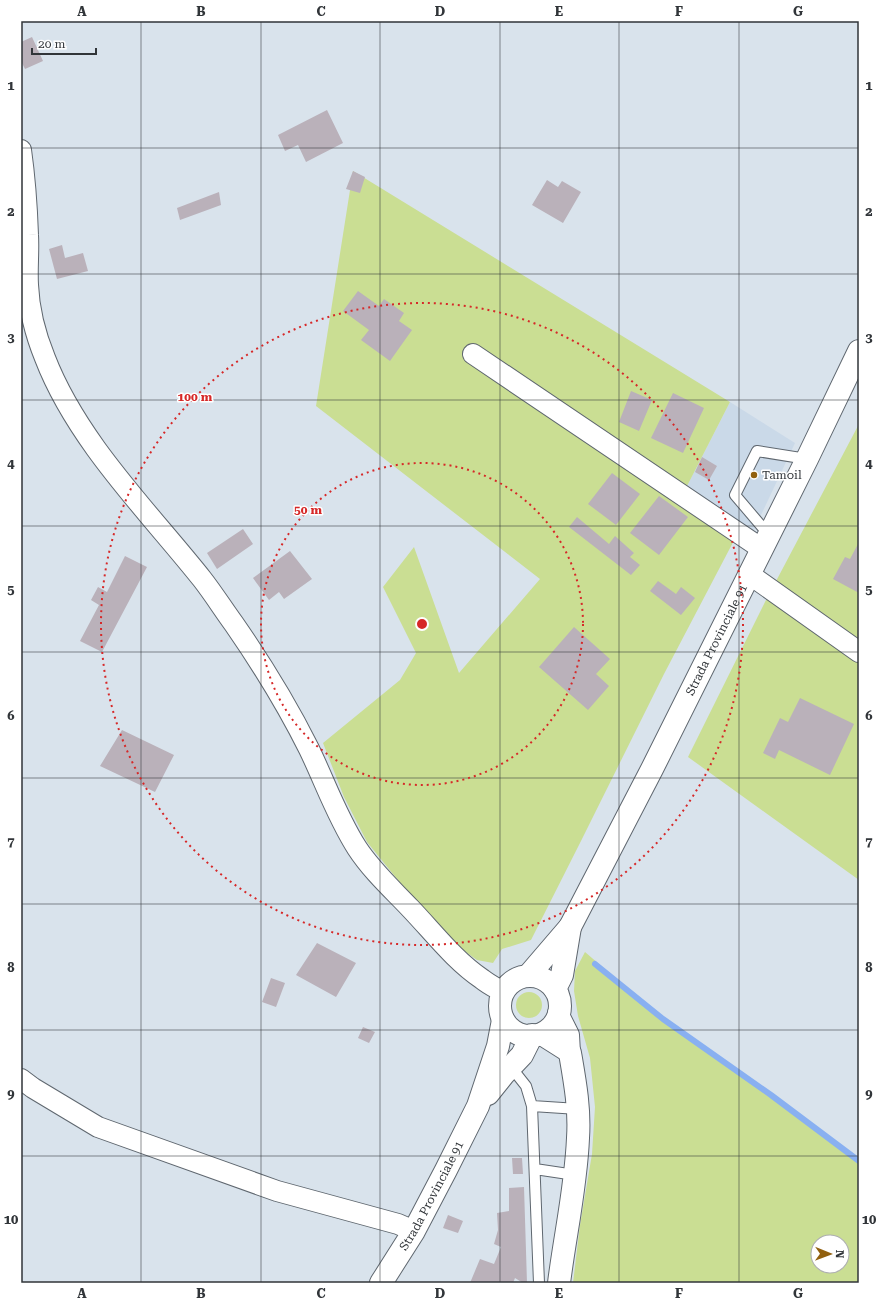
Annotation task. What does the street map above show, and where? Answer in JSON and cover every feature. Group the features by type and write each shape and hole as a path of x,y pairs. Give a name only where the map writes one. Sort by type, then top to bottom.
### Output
{"street":[{"path":"21,150 25,175 28,234 28,287 33,318 44,356 55,383 76,420 99,452 165,536 203,580 241,635 288,711 309,750 338,815 357,849 376,872 461,962 481,979 503,992"},
{"name":"Strada Provinciale 91","path":"570,927 648,776 807,459 859,351"},
{"path":"473,354 765,542"},
{"path":"749,574 859,652"},
{"path":"528,976 570,927"},
{"path":"555,989 562,975 570,927"},
{"path":"528,976 538,977 548,982 555,989 559,999 560,1009 552,1026 545,1032 526,1036 517,1033 509,1027 503,1020 500,1011 503,992 509,984 518,978 528,976"},
{"path":"558,1013 569,1035 570,1054 577,1092 578,1109 578,1138 575,1175 558,1283"},
{"path":"478,1106 498,1046 503,1020"},
{"path":"536,1034 570,1054"},
{"path":"478,1106 522,1055 536,1034"},
{"path":"21,1079 33,1088 98,1127 277,1191 398,1224 414,1231"},
{"name":"Strada Provinciale 91","path":"381,1283 414,1231 478,1106"}],"lane":[{"path":"765,542 735,495 757,451 807,459"},
{"path":"511,1067 526,1086 532,1106 538,1283"},
{"path":"532,1106 578,1109"},
{"path":"535,1169 575,1175"}],"shaded area":[{"path":"730,402 795,443 753,532 685,490"}],"green space":[{"path":"353,171 730,402 685,490 740,529 664,674 531,940 502,949 493,963 477,960 453,943 401,884 367,842 344,797 323,743 400,680 416,653 383,587 414,547 459,673 540,579 316,406"},
{"path":"859,424 859,880 688,757 765,602"},
{"path":"585,952 663,1019 771,1095 859,1161 859,1283 573,1283 580,1225 592,1154 595,1107 590,1058 578,1016 574,991 575,971"},
{"path":"529,992 538,996 542,1005 538,1014 529,1018 520,1014 516,1005 520,996"}],"building":[{"path":"32,37 43,61 25,69 21,61 21,42"},
{"path":"327,110 343,143 306,162 298,145 285,151 278,135"},
{"path":"353,171 365,177 360,193 346,189"},
{"path":"547,180 558,187 562,181 581,192 563,223 532,205"},
{"path":"219,192 221,205 180,220 177,208"},
{"path":"62,245 65,258 83,253 88,271 57,279 49,249"},
{"path":"358,291 379,306 384,299 404,313 399,321 412,330 390,361 361,340 369,330 343,311"},
{"path":"631,391 652,400 639,431 619,422"},
{"path":"673,393 704,408 683,453 651,438"},
{"path":"702,457 717,466 709,480 695,472"},
{"path":"612,473 640,494 616,525 588,504"},
{"path":"659,496 688,517 659,555 630,533"},
{"path":"577,517 609,544 615,536 634,553 630,557 640,565 631,575 569,527"},
{"path":"243,529 253,544 217,569 207,553"},
{"path":"859,542 859,593 833,579 845,557 850,559"},
{"path":"290,551 312,579 284,599 279,592 269,600 253,578"},
{"path":"125,556 147,567 102,652 80,641 99,605 91,600 98,587 107,592"},
{"path":"658,581 676,594 681,587 695,598 681,615 650,591"},
{"path":"574,627 610,659 596,674 609,686 588,710 539,667"},
{"path":"800,698 854,724 830,775 779,750 775,759 763,753 780,718 788,722"},
{"path":"122,730 174,755 155,792 100,766"},
{"path":"317,943 356,963 336,997 296,975"},
{"path":"271,978 285,983 276,1007 262,1002"},
{"path":"363,1027 375,1032 369,1043 358,1038"},
{"path":"512,1158 522,1158 523,1174 513,1174"},
{"path":"524,1187 527,1283 523,1283 515,1278 513,1283 470,1283 480,1259 494,1264 501,1247 494,1244 498,1230 497,1213 509,1211 509,1188"},
{"path":"448,1215 463,1221 458,1233 443,1228"}],"waterway":[{"path":"595,964 663,1019 771,1095 859,1161"}],"place":[{"name":"Tamoil","path":"754,475"}]}
